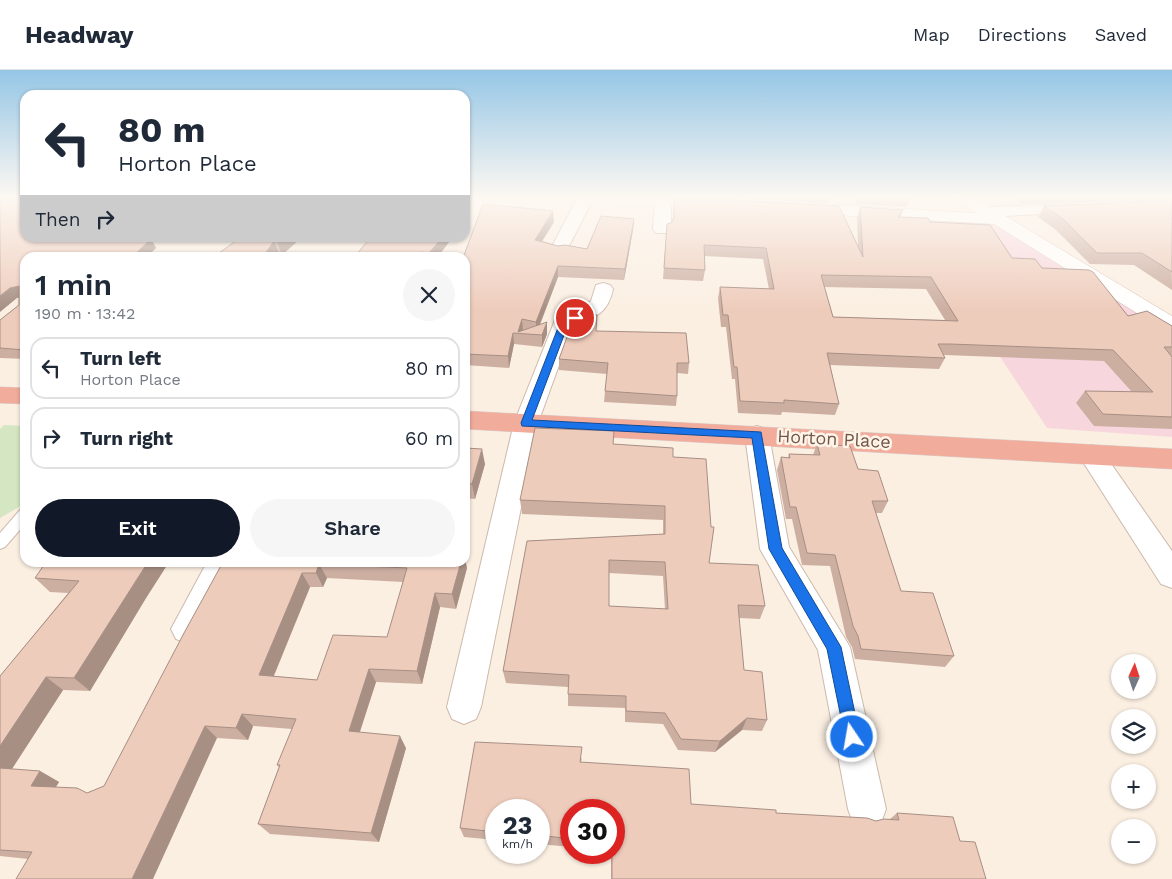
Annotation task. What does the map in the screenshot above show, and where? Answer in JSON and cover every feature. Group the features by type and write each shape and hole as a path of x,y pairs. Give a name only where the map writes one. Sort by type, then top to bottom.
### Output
{"highway":[{"path":"0,395 20,396"},
{"name":"Horton Place","path":"470,420 1172,460"}],"street":[{"path":"559,250 567,235"},
{"path":"1023,235 1172,325"},
{"path":"464,707 526,423 565,320 585,315 600,304 603,289"},
{"path":"757,435 775,549 834,647 867,809"},
{"path":"1091,454 1172,575"},
{"path":"171,659 219,567"}],"lane":[{"path":"0,543 6,530 20,518"}],"shaded area":[{"path":"928,235 1010,235 1084,281 1172,331 1172,437 1047,428 960,296"}],"green space":[{"path":"4,425 20,426 20,506 0,518 0,429"}],"building":[{"path":"0,235 20,235 20,242 148,242 137,252 20,252 20,350 0,348 0,320 19,305 19,286 10,288 0,296"},
{"path":"472,235 538,235 535,240 558,246 565,245 587,249 593,235 631,235 625,269 558,266 536,322 522,319 518,332 547,322 542,335 513,333 508,356 470,354 470,252 465,252"},
{"path":"666,235 853,235 863,257 862,235 997,235 1012,258 1035,259 1042,268 1089,270 1093,272 1128,316 1147,311 1172,326 1172,347 1164,347 1172,357 1172,417 1103,414 1085,391 1153,392 1113,350 938,344 945,358 827,353 839,404 784,400 784,403 740,401 737,367 734,367 728,315 723,315 720,287 774,289 766,248 704,245 705,270 664,268","holes":["821,275 931,277 958,321 833,317"]},
{"path":"1079,235 1172,235 1172,272 1142,253 1097,253"},
{"path":"234,242 273,242 266,252 220,252"},
{"path":"367,242 439,242 430,252 359,252"},
{"path":"587,311 597,315 596,331 686,333 689,363 677,363 677,396 605,391 608,363 559,359 575,315"},
{"path":"535,428 614,431 613,444 673,448 673,457 706,459 711,527 714,527 709,563 758,565 765,606 738,605 744,670 762,672 767,720 747,718 720,741 681,739 665,713 626,711 626,696 568,694 569,675 503,671 527,541 665,534 665,506 520,500","holes":["609,560 665,562 668,609 609,606"]},
{"path":"817,444 850,446 858,469 878,471 888,501 872,501 901,591 933,593 954,656 861,649 853,626 835,555 807,553 796,507 790,507 781,457 790,458 789,454 820,455"},
{"path":"470,448 482,449 472,484 470,484"},
{"path":"43,567 145,567 74,678 46,677 0,746 0,676 79,581 35,578"},
{"path":"220,567 318,567 316,573 302,573 259,675 317,680 333,635 387,637 407,568 385,567 460,567 452,594 435,593 417,671 369,669 349,731 400,736 371,833 258,824 280,765 277,765 296,719 242,714 236,728 205,726 132,879 16,879 32,852 0,850 0,768 40,771 31,786 77,788 87,793 104,786"},
{"path":"475,742 582,747 580,762 689,769 691,804 776,810 776,813 867,818 876,821 884,819 899,820 897,813 953,817 960,841 975,842 986,879 612,879 612,864 625,864 625,799 560,799 560,838 550,836 550,799 485,799 485,831 460,828"}],"route":[{"path":"575,318 565,320 526,423 757,435 775,549 834,647 852,737"}]}
